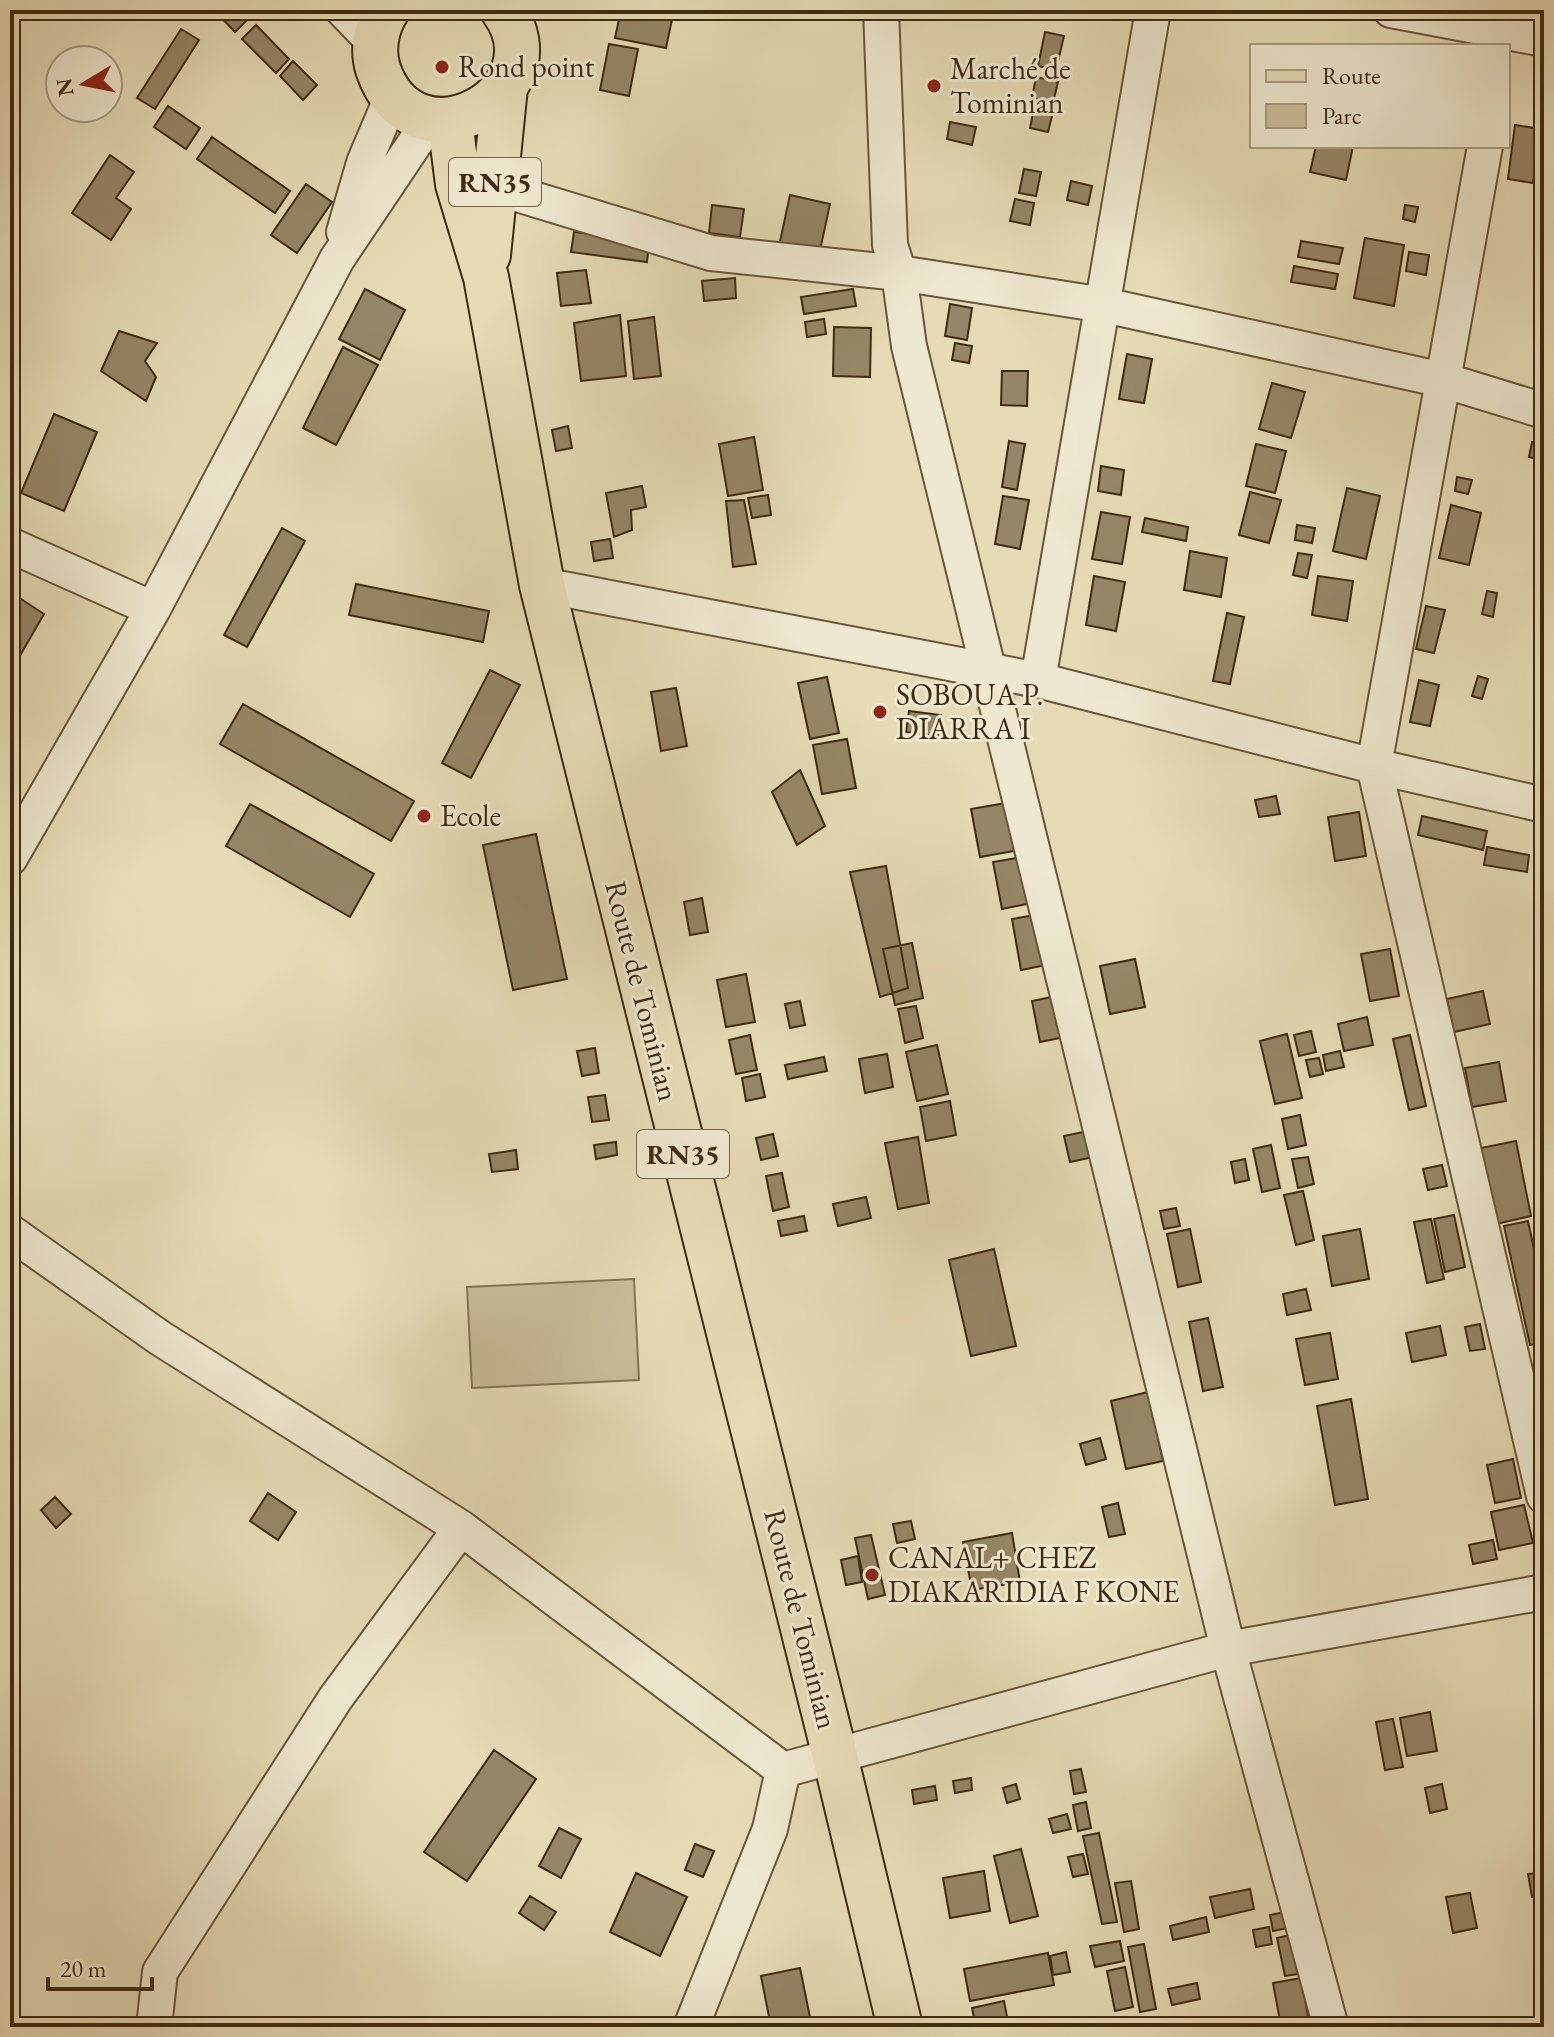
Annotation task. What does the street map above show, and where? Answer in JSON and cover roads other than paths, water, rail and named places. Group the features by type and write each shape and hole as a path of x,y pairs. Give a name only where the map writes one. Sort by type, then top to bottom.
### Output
{"main road":[{"name":"RN35","path":"486,277 505,87 515,58 515,43 504,12"},
{"path":"381,26 376,62 382,81 392,97"},
{"name":"RN35","path":"392,97 404,107 441,120 483,109 505,87"},
{"name":"RN35","path":"441,120 486,277"},
{"name":"Route de Tominian","path":"486,277 542,585 900,2027"}],"street":[{"path":"343,10 381,26"},
{"path":"881,10 890,245 899,273 909,346 1228,1649 1331,2027"},
{"path":"1038,680 1153,10"},
{"path":"1391,10 1506,29 1544,39"},
{"path":"337,259 364,163 392,97"},
{"path":"10,858 153,609 337,259 441,120"},
{"path":"1485,148 1374,766 1544,1496"},
{"path":"494,187 711,253 899,273 1104,305 1443,380 1544,411"},
{"path":"10,545 153,609"},
{"path":"542,585 1038,680 1374,766 1544,805"},
{"path":"10,1232 160,1338 461,1528 783,1770"},
{"path":"154,2027 160,1972 335,1699 461,1528"},
{"path":"783,1770 1228,1649 1544,1592"},
{"path":"691,2027 770,1829 783,1770"}],"place":[{"name":"Rond point","path":"442,67"},
{"name":"Marché de Tominian","path":"934,86"},
{"name":"SOBOUA P. DIARRA I","path":"880,712"},
{"name":"Ecole","path":"424,816"},
{"name":"CANAL+ CHEZ DIAKARIDIA F KONE","path":"872,1575"}]}
